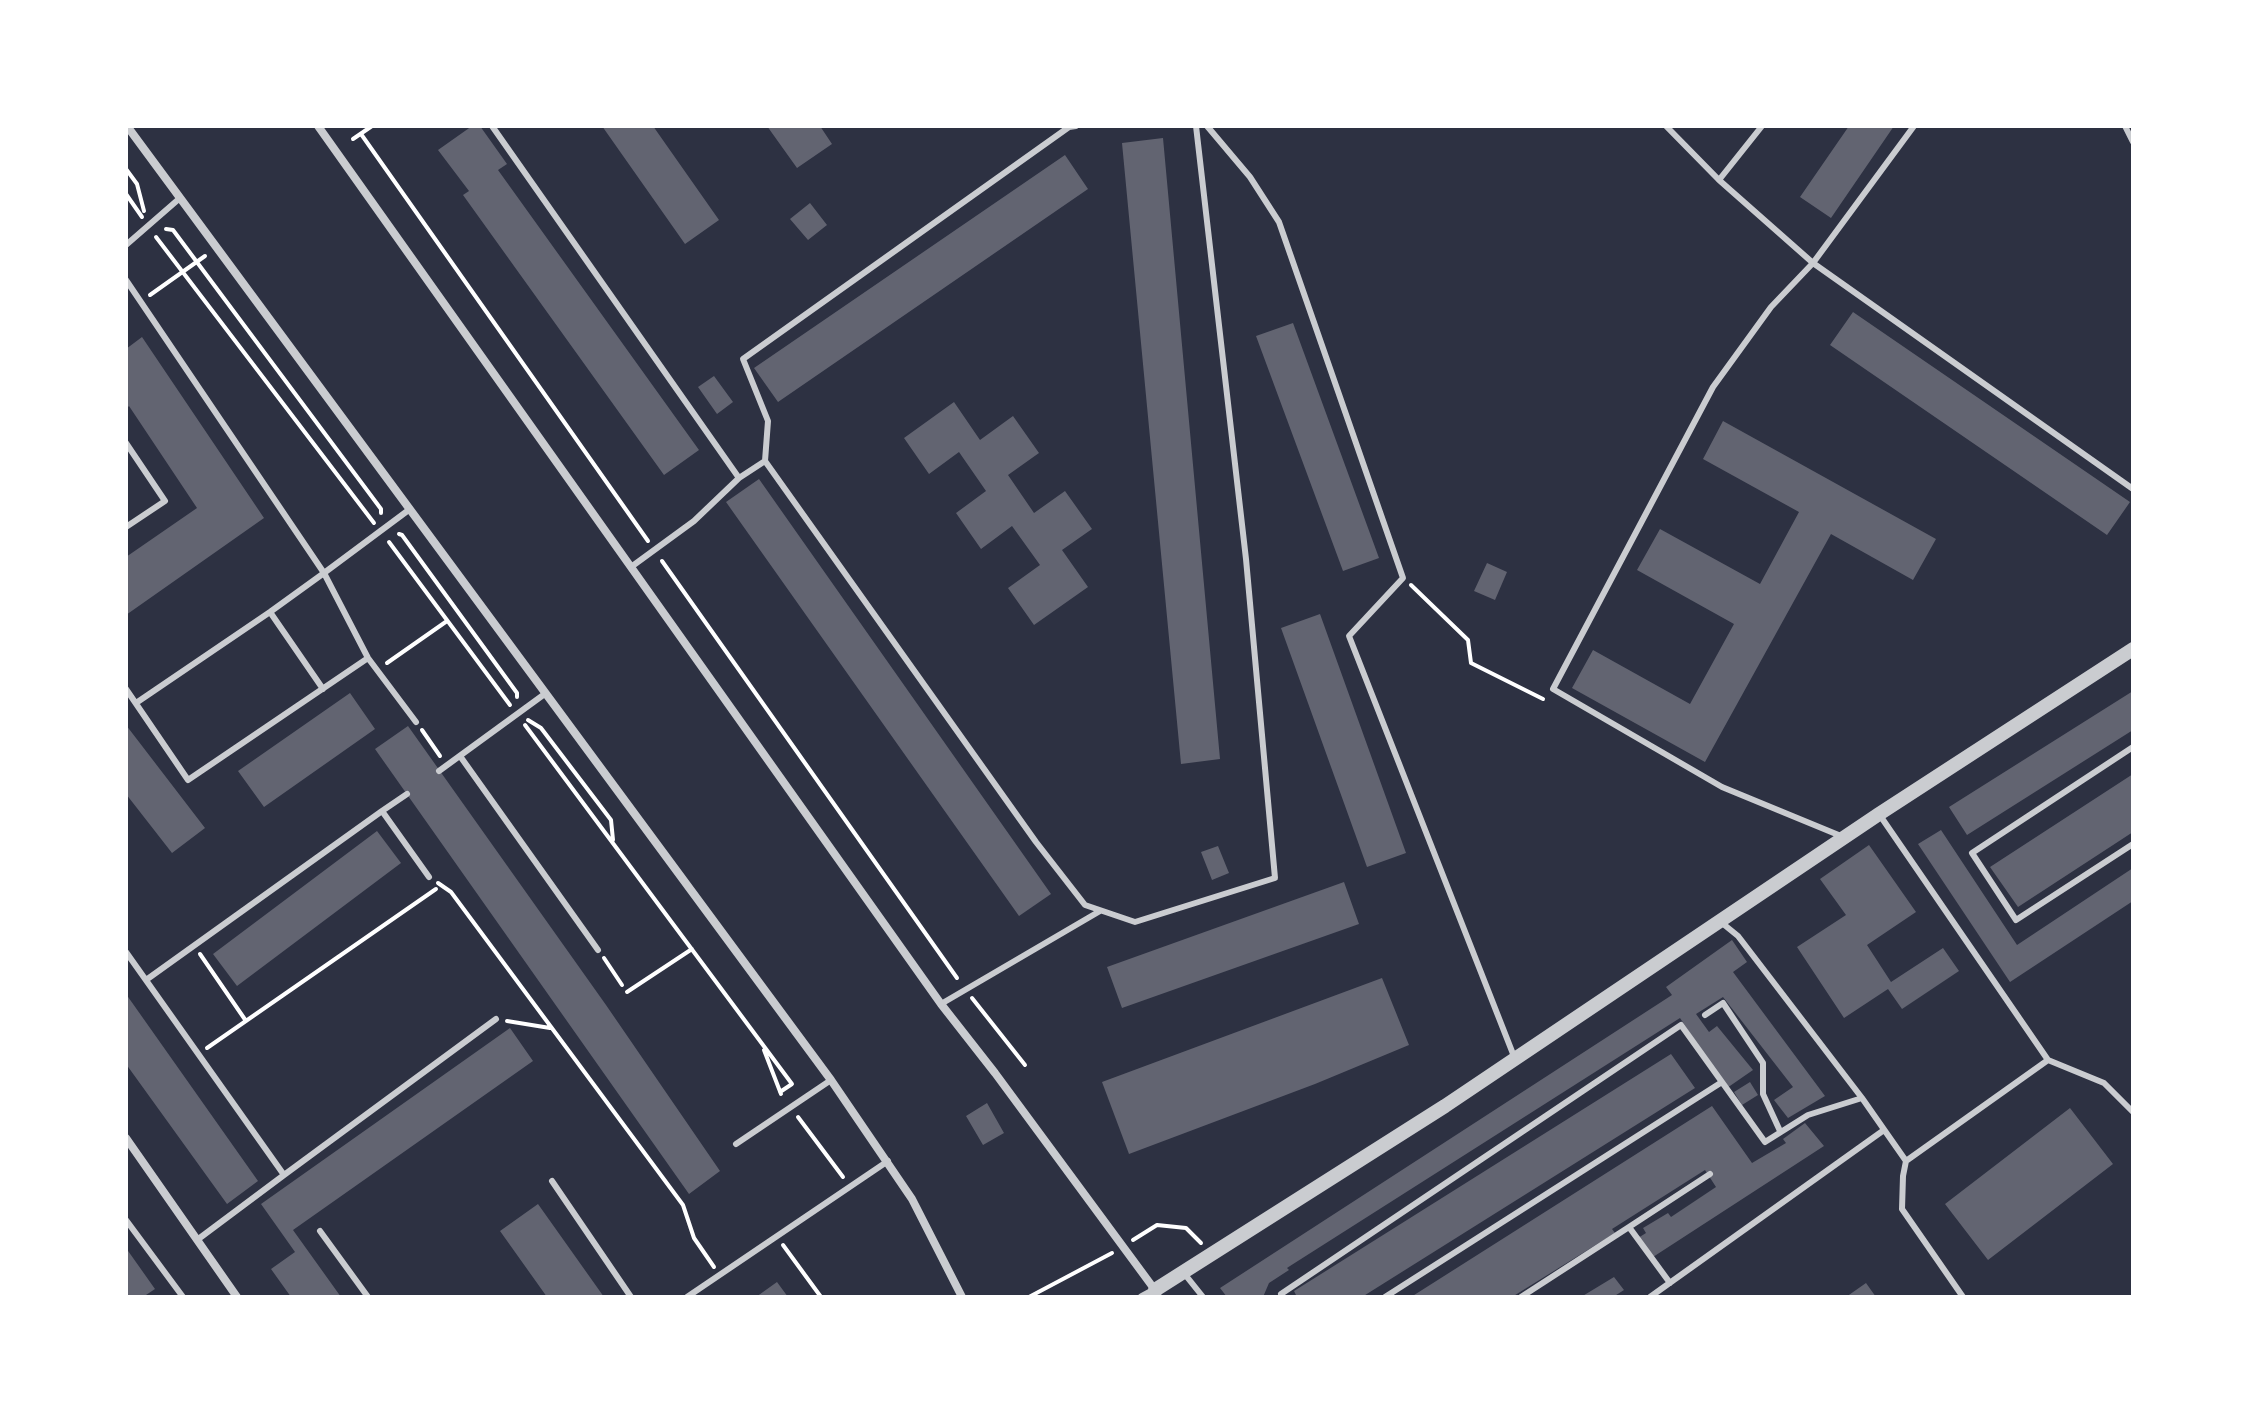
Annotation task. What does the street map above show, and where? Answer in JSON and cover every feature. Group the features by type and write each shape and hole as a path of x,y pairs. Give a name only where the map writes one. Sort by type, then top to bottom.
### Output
{"street":[{"path":"127,126 831,1080 912,1199 962,1297"},
{"path":"318,126 941,1004 995,1073 1150,1295 1445,1106 1844,837 2133,649"},
{"path":"126,1138 237,1297"}],"lane":[{"path":"492,126 739,478"},
{"path":"1076,126 1069,126 743,359 768,421 765,461 1036,842 1085,905 1135,922 1275,878 1246,559 1196,126"},
{"path":"1207,126 1250,177 1279,222 1403,578 1349,636 1515,1059"},
{"path":"1666,126 1719,180 1813,263 2133,489"},
{"path":"1719,180 1762,126"},
{"path":"1844,837 1722,787 1553,689 1713,387 1771,307 1813,263 1914,126"},
{"path":"2125,126 2133,142"},
{"path":"126,245 180,198"},
{"path":"126,280 324,573 368,658 416,722"},
{"path":"126,443 165,501 126,527"},
{"path":"631,567 694,521 739,478 765,461"},
{"path":"136,703 270,612 410,509"},
{"path":"270,612 323,689"},
{"path":"126,689 188,780 368,658"},
{"path":"439,771 546,693"},
{"path":"2133,747 1972,853 2016,920 2133,844"},
{"path":"460,756 598,950"},
{"path":"146,980 407,794"},
{"path":"382,811 429,877"},
{"path":"1879,814 2048,1060 2104,1083 2133,1112"},
{"path":"941,1004 1101,910"},
{"path":"1719,921 1738,936 1862,1098 1906,1161"},
{"path":"126,952 284,1175"},
{"path":"1705,1015 1723,1003 1763,1063 1763,1094 1780,1131"},
{"path":"197,1240 496,1019"},
{"path":"1283,1297 1281,1294 1681,1025 1765,1142 1808,1115 1862,1098"},
{"path":"1963,1297 1902,1209 1906,1161 2048,1060"},
{"path":"736,1144 831,1080"},
{"path":"1385,1297 1722,1082"},
{"path":"1650,1297 1884,1130"},
{"path":"687,1297 888,1161"},
{"path":"1521,1297 1710,1174"},
{"path":"552,1181 631,1297"},
{"path":"126,1220 183,1297"},
{"path":"1629,1227 1670,1283"},
{"path":"320,1231 368,1297"},
{"path":"1183,1272 1203,1297"}],"path":[{"path":"353,139 372,126"},
{"path":"361,134 965,989 1025,1065"},
{"path":"126,169 137,184 148,225"},
{"path":"126,194 148,225 173,230 381,509 380,531 402,535 517,693 517,713 541,728 611,820 613,842 792,1084 780,1092"},
{"path":"140,302 216,248"},
{"path":"432,575 449,563"},
{"path":"1403,578 1468,640 1471,663 1544,700 1553,689"},
{"path":"416,722 447,765"},
{"path":"429,877 451,892 683,1205 694,1238 719,1275"},
{"path":"198,1054 442,885"},
{"path":"194,946 246,1021"},
{"path":"627,992 692,949"},
{"path":"598,950 622,985"},
{"path":"496,1019 552,1029"},
{"path":"762,1044 780,1092 850,1187"},
{"path":"777,1237 821,1297"}],"building":[{"path":"472,126 480,126 507,164 498,170 699,450 664,475 463,195 469,191 438,150"},
{"path":"602,126 653,126 719,220 685,244"},
{"path":"767,126 820,126 832,144 797,168"},
{"path":"1849,126 1894,126 1831,218 1800,197"},
{"path":"1163,138 1220,759 1181,764 1122,143"},
{"path":"1065,155 1088,189 778,402 754,368"},
{"path":"810,203 827,225 808,240 790,219"},
{"path":"1853,312 2130,502 2107,535 1830,345"},
{"path":"1293,323 1379,558 1343,571 1256,336"},
{"path":"142,337 264,518 126,615 126,557 197,508 129,406 126,409 126,349"},
{"path":"714,376 733,402 717,414 698,387"},
{"path":"954,402 980,440 1013,416 1039,453 1008,475 1034,513 1065,491 1092,529 1062,550 1088,587 1034,625 1008,588 1040,565 1012,526 981,549 956,513 986,491 959,452 929,474 904,438"},
{"path":"1723,421 1936,539 1913,580 1831,534 1705,762 1572,688 1593,650 1690,704 1734,624 1637,570 1660,529 1760,584 1799,512 1703,459"},
{"path":"759,479 1051,894 1019,916 726,502"},
{"path":"1487,563 1507,572 1495,600 1474,591"},
{"path":"1320,614 1406,853 1367,867 1281,628"},
{"path":"2133,691 2133,730 1967,835 1949,807"},
{"path":"350,693 375,729 264,807 238,771"},
{"path":"126,725 205,828 172,853 126,794"},
{"path":"408,726 720,1171 689,1194 375,749"},
{"path":"2133,774 2133,832 2018,907 1990,867"},
{"path":"1941,830 2017,945 2133,868 2133,901 2010,982 1918,844"},
{"path":"377,831 401,863 237,986 213,954"},
{"path":"1869,845 1916,912 1867,945 1891,982 1943,948 1959,971 1902,1009 1888,989 1844,1018 1797,947 1846,915 1820,879"},
{"path":"1218,846 1229,873 1212,880 1201,852"},
{"path":"1344,882 1359,924 1122,1008 1107,967"},
{"path":"1732,940 1747,962 1733,972 1825,1096 1788,1118 1774,1100 1793,1087 1723,997 1696,1014 1709,1032 1717,1026 1753,1070 1727,1088 1680,1018 1287,1268 1289,1270 1269,1283 1263,1297 1227,1297 1220,1288 1672,995 1666,987"},
{"path":"1382,978 1409,1045 1129,1154 1102,1082"},
{"path":"126,994 258,1181 227,1204 126,1064"},
{"path":"510,1028 533,1061 293,1230 341,1297 291,1297 271,1269 295,1252 261,1204"},
{"path":"1671,1054 1695,1088 1362,1297 1297,1297 1294,1291"},
{"path":"1750,1082 1758,1095 1742,1105 1734,1092"},
{"path":"987,1103 1004,1133 983,1145 966,1116"},
{"path":"1712,1106 1752,1163 1786,1143 1783,1139 1805,1123 1824,1146 1653,1257 1638,1238 1646,1233 1643,1228 1668,1213 1671,1217 1716,1187 1705,1170 1612,1229 1615,1233 1512,1297 1411,1297"},
{"path":"2070,1108 2113,1164 1988,1260 1945,1204"},
{"path":"538,1204 604,1297 547,1297 500,1231"},
{"path":"126,1248 155,1289 143,1297 126,1297"},
{"path":"1614,1277 1624,1290 1613,1297 1581,1297"},
{"path":"777,1282 788,1297 756,1297"},
{"path":"1866,1283 1876,1297 1846,1297"}]}
